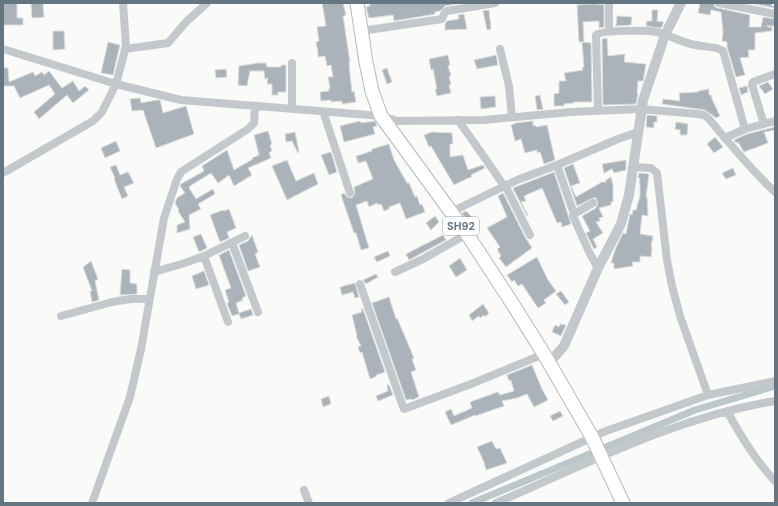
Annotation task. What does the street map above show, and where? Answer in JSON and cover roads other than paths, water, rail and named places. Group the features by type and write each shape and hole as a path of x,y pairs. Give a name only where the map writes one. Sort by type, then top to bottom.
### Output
{"main road":[{"name":"SH92","path":"357,3 372,91 381,116 483,257 547,359 593,438 623,503"}],"street":[{"path":"3,173 93,121 102,112 116,84 125,49 125,15 123,3"},
{"path":"125,49 168,43 186,22 207,3"},
{"path":"361,31 442,20 445,12 447,11 495,3"},
{"path":"609,3 609,31"},
{"path":"360,284 404,409 471,384 547,359 564,346 598,268 621,224 629,196 641,109 665,35 681,3"},
{"path":"719,3 759,7 775,14"},
{"path":"598,110 596,35 599,32 609,31 654,31 686,43 718,48 723,51 745,129"},
{"path":"3,48 116,84 181,100 381,116 398,121 484,120 598,110 641,109 704,115 763,181 775,192"},
{"path":"500,49 509,86 512,117"},
{"path":"292,63 292,108"},
{"path":"764,124 752,85 756,80 775,74"},
{"path":"92,503 130,397 141,349 164,218 177,179 181,172 248,130 254,123 255,106"},
{"path":"323,111 350,193"},
{"path":"458,120 504,186 530,235"},
{"path":"725,138 745,129 775,121"},
{"path":"451,212 504,186 638,132"},
{"path":"557,165 574,214 574,220 598,268"},
{"path":"634,167 651,168 657,173 667,260 672,286 680,316 708,395"},
{"path":"574,214 594,203"},
{"path":"395,272 423,259 467,234"},
{"path":"154,272 204,256 245,236"},
{"path":"232,242 258,312"},
{"path":"204,256 228,322"},
{"path":"61,316 117,301 149,299"},
{"path":"449,503 593,438 708,395 775,381"},
{"path":"496,503 601,455 680,425 775,401"},
{"path":"727,412 763,468 775,481"},
{"path":"304,490 309,503"}],"waterway":[{"path":"472,503 695,410 775,386"}]}
